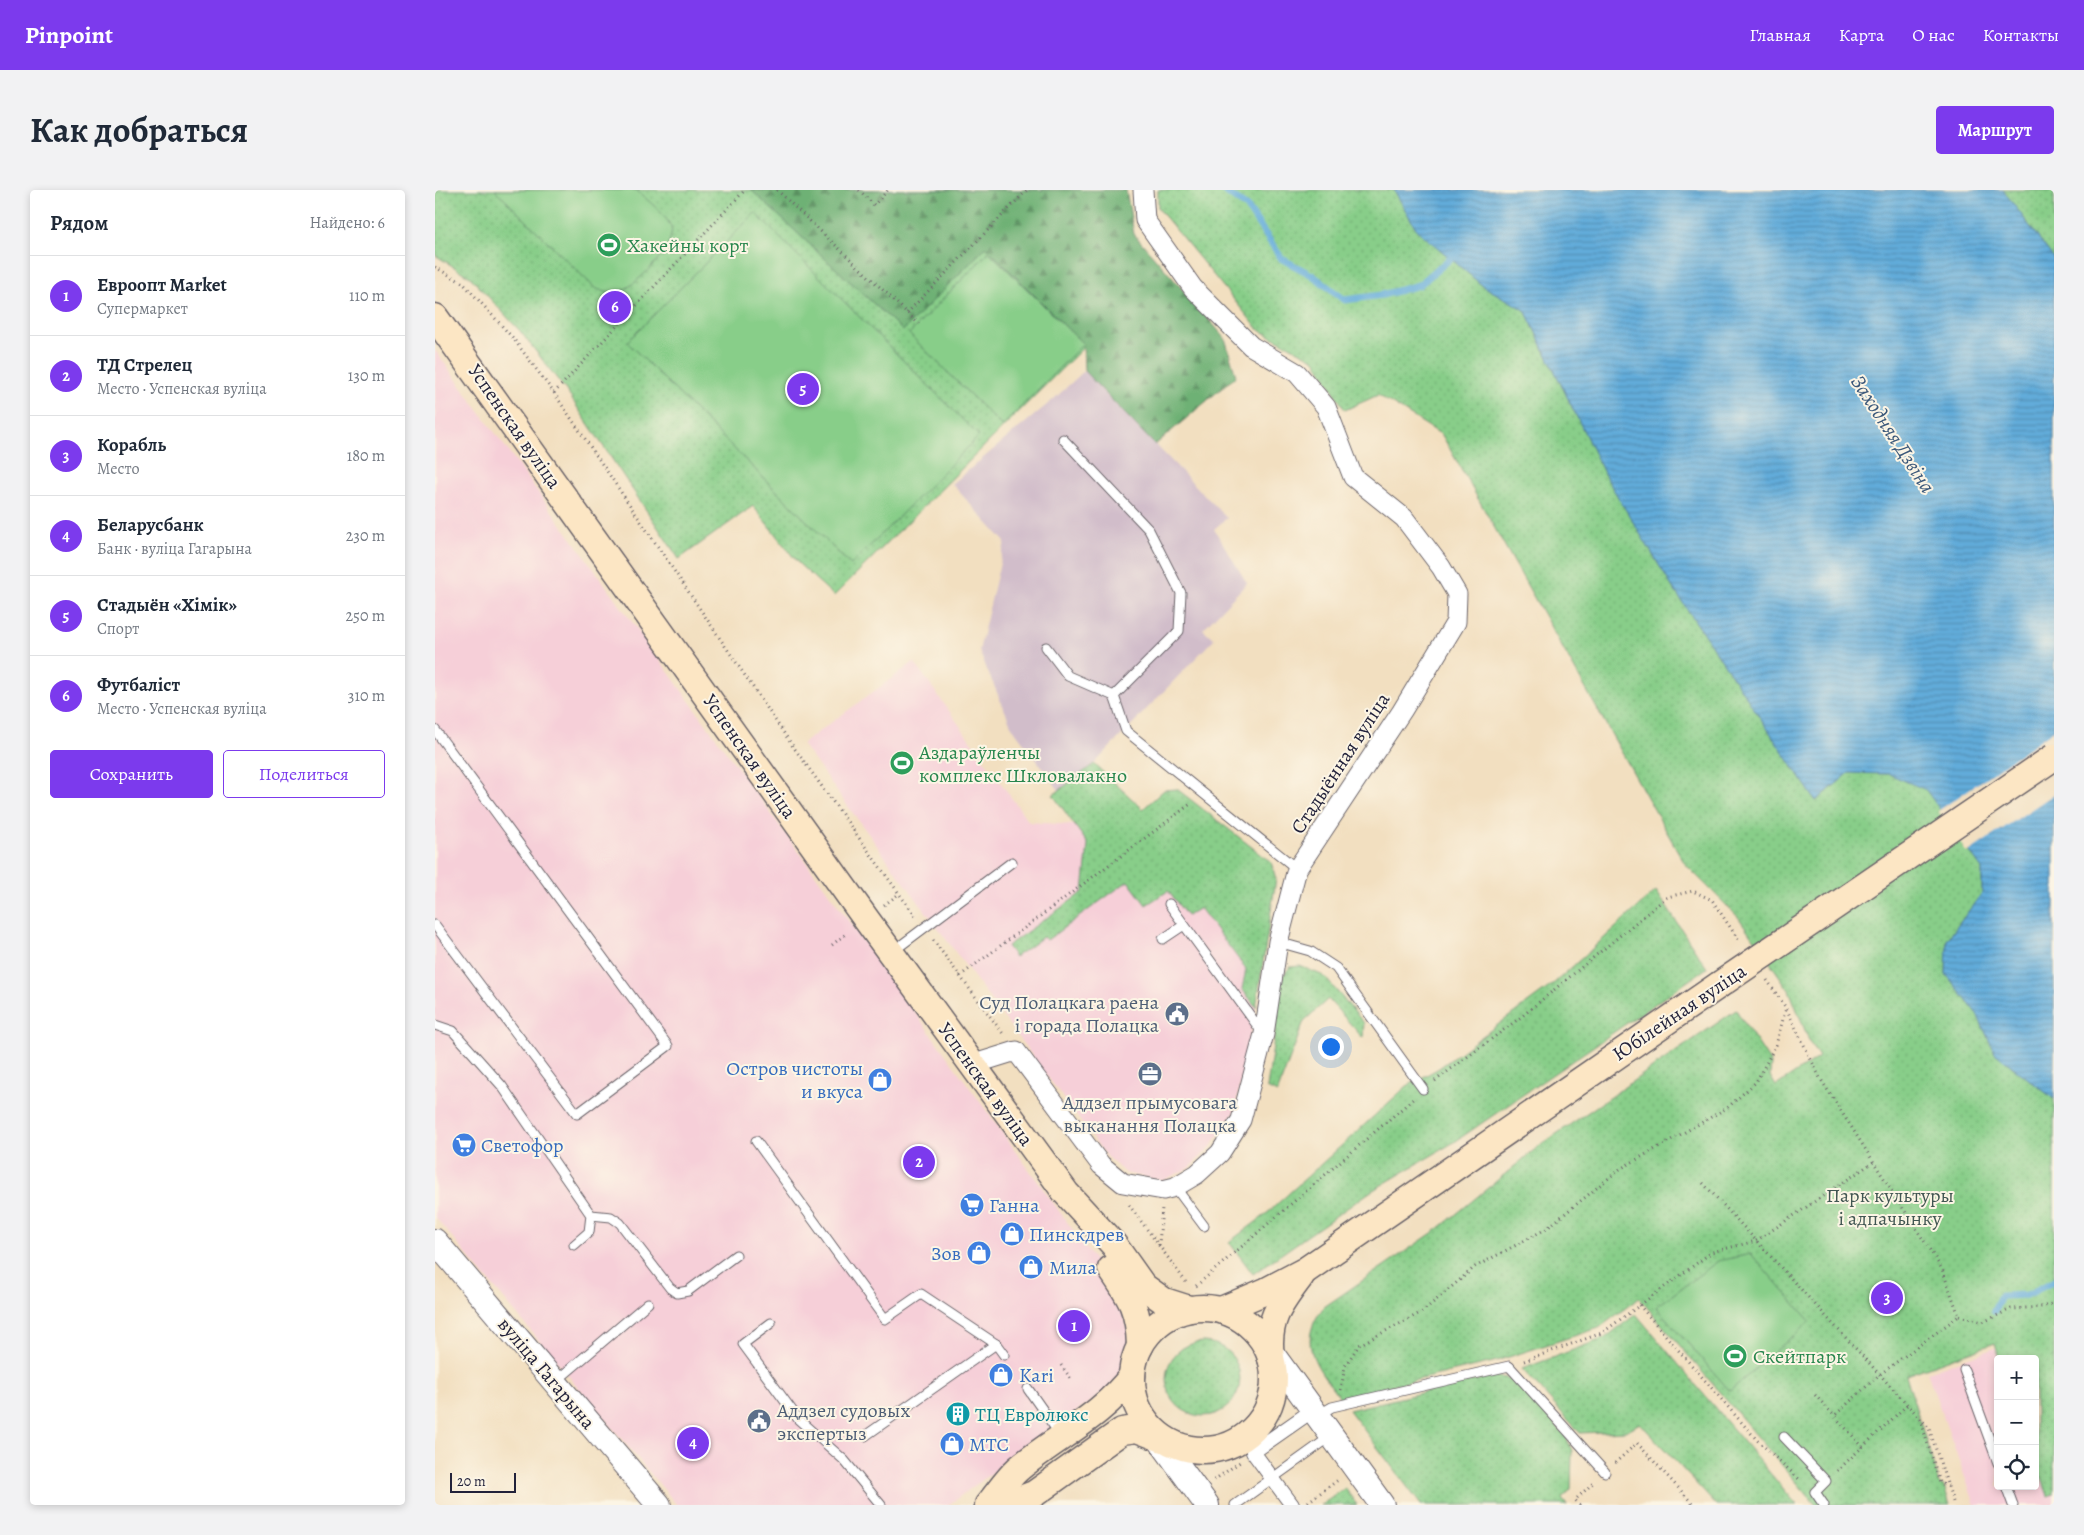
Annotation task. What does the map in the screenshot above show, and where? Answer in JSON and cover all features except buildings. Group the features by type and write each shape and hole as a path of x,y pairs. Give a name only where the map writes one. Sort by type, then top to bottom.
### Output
{"main road":[{"name":"Успенская вуліца","path":"435,317 971,1065 1066,1193 1114,1245 1143,1286 1164,1301 1189,1309"},
{"name":"Юбілейная вуліца","path":"1221,1310 1266,1291 1306,1270 2054,757"},
{"name":"Успенская вуліца","path":"1066,1193 1101,1254 1129,1296 1139,1320 1140,1346"},
{"name":"Юбілейная вуліца","path":"1267,1351 1270,1329 1278,1308 1306,1270"},
{"path":"1005,1505 1036,1497 1122,1431 1137,1429 1157,1433 1201,1450 1224,1446 1245,1436 1257,1425 1271,1397 1274,1381 1267,1351 1242,1320 1221,1310 1189,1309 1160,1321 1140,1346 1134,1360 1133,1392 1157,1433"},
{"path":"989,1505 1017,1470 1117,1396 1132,1376"}],"street":[{"name":"Стадыённая вуліца","path":"1143,190 1145,220 1193,288 1251,346 1297,373 1326,407 1353,477 1404,518 1441,567 1457,594 1455,622 1402,711 1297,869 1277,942 1264,1034 1241,1120 1220,1153 1197,1174 1169,1189"},
{"path":"971,1065 1016,1051 1101,1165 1123,1183 1169,1189"},
{"name":"вуліца Гагарына","path":"435,1241 656,1504"},
{"path":"1267,1351 1382,1505"},
{"path":"1291,1505 1253,1452 1315,1413"},
{"path":"1157,1433 1207,1505"}],"lane":[{"path":"1063,439 1149,530 1181,593 1179,631 1114,696"},
{"path":"1046,647 1068,676 1114,696 1125,731 1297,869"},
{"path":"435,730 668,1046 577,1114 435,925"},
{"path":"891,953 1012,862"},
{"path":"1169,904 1264,1034"},
{"path":"1163,939 1184,925"},
{"path":"1277,942 1310,951 1336,968 1423,1089"},
{"path":"435,1024 453,1031 502,1086 591,1215 589,1232 574,1245"},
{"path":"757,1142 885,1319 921,1294 996,1344 1004,1355"},
{"path":"1169,1189 1203,1226"},
{"path":"591,1215 611,1217 620,1223 670,1288 677,1294 688,1291 735,1254"},
{"path":"555,1382 648,1303"},
{"path":"771,1323 743,1344 799,1420 844,1460 881,1505"},
{"path":"865,1436 996,1344"},
{"path":"1315,1413 1509,1366 1605,1472"},
{"path":"1964,1370 1994,1452"},
{"path":"1028,1389 1063,1437"},
{"path":"1235,1505 1332,1436"},
{"path":"1784,1437 1826,1481 1815,1492 1824,1505"},
{"path":"2007,1490 2013,1505"}],"path":[{"path":"554,393 745,190"},
{"path":"777,190 919,324"},
{"path":"859,190 874,205 888,190"},
{"path":"907,313 1027,190"},
{"path":"435,267 463,283 512,337 554,393 792,745 1016,1051"},
{"path":"960,976 1204,794"},
{"path":"1123,1183 1125,1200 1192,1290 1423,1089 1521,1017 1667,897 1693,891 1712,900 1744,946"},
{"path":"1765,977 1786,1008 1820,1078 1875,1161 1942,1269 1959,1316"},
{"path":"1339,1406 1345,1366 1359,1345 1422,1312 1475,1268 1546,1230 1620,1169 1727,1108 1756,1082 1776,1045 1786,1008"},
{"path":"1509,1366 1602,1333 1712,1252 1756,1241 1875,1161"},
{"path":"1703,1183 1929,1428 1954,1505"},
{"path":"1159,1245 1169,1189"},
{"path":"1959,1316 1983,1322 2011,1309 2042,1307 2054,1303"},
{"path":"1639,1305 1757,1440 1815,1492"},
{"path":"1834,1416 1879,1375 1959,1316"},
{"path":"1061,1365 1071,1379"},
{"path":"1815,1395 1863,1446"},
{"path":"1826,1481 1907,1405"},
{"path":"1920,1419 1940,1483 1947,1486"},
{"path":"1580,1505 1575,1500 1637,1443 1694,1505"},
{"path":"1212,1482 1253,1452"},
{"path":"1304,1505 1339,1480"}],"shaded area":[{"path":"435,350 1120,1295 1130,1342 1126,1359 1118,1376 1105,1391 948,1505 677,1505 435,1217"},
{"path":"1084,371 1227,518 1214,529 1247,583 1203,629 1214,639 1094,764 1059,790 1012,727 979,651 1005,542 952,484 1054,399"},
{"path":"914,662 1029,822 1145,830 1271,862 1276,879 1256,1007 1234,1113 1210,1148 1189,1168 1162,1181 1125,1173 1106,1156 802,744"},
{"path":"1995,1348 1998,1355 1994,1355 1994,1490 2039,1490 2039,1470 2048,1496 2054,1494 2054,1505 1975,1505 1927,1372"}],"green space":[{"path":"435,190 1080,190 1160,271 834,596 798,563 753,506 679,559 565,389 520,331 470,277 435,255"},
{"name":"Хакейны корт","path":"495,190 636,190 665,217 671,227 671,235 662,254 636,281 618,292 605,292 595,288"},
{"path":"751,190 1126,190 1134,234 1225,338 1236,376 1155,445 1084,371 1083,344 986,247 903,331"},
{"name":"Парк культуры і адпачынку","path":"1158,190 1394,190 1417,230 1483,286 1525,310 1606,477 1671,585 1816,801 1849,773 1889,774 1926,789 1982,869 1982,893 1947,940 1946,974 1977,1014 1995,1053 2054,1099 2054,1494 2048,1496 2039,1470 2039,1355 1998,1355 1995,1343 1906,1375 1939,1484 1944,1486 1950,1505 1816,1505 1639,1298 1599,1328 1493,1362 1340,1398 1324,1376 1317,1365 1310,1343 1315,1320 1324,1307 1438,1229 1539,1146 1736,1010 1771,1063 1770,1076 1776,1086 1819,1057 1810,1043 1789,990 1739,918 1685,864 1442,435 1378,395 1345,410 1315,360 1258,329 1158,208"},
{"path":"2003,190 2054,190 2054,259"},
{"path":"755,213 979,436 851,565 627,342"},
{"path":"989,252 1083,344 1002,426 909,334"},
{"path":"1094,764 1143,809 1164,790 1177,789 1271,862 1276,879 1256,1007 1242,989 1246,969 1200,908 1187,916 1168,891 1146,905 1128,881 1047,940 1043,937 1015,957 1007,946 1083,892 1088,844 1053,795"},
{"path":"1656,891 1707,968 1456,1141 1370,1192 1253,1274 1229,1242 1264,1216 1407,1086 1439,1068 1552,985"},
{"path":"1300,966 1324,976 1364,1023 1363,1038 1328,999 1304,1021 1277,1093 1267,1088 1283,975 1290,967"},
{"name":"Скейтпарк","path":"1751,1254 1810,1321 1730,1391 1656,1307 1718,1261"},
{"path":"1636,1314 1797,1505 1716,1505 1640,1423 1626,1431 1580,1433 1522,1369 1605,1338"},
{"path":"1196,1342 1210,1342 1224,1348 1234,1358 1240,1372 1240,1386 1234,1400 1224,1410 1210,1416 1196,1416 1182,1410 1172,1400 1166,1386 1166,1372 1172,1358 1182,1348"},
{"path":"1493,1376 1512,1379 1566,1436 1572,1451 1571,1489 1562,1499 1567,1505 1421,1505 1349,1410"},
{"path":"1345,1488 1357,1505 1321,1505"}],"water":[{"name":"Заходняя Дзвіна","path":"1394,190 2003,190 2054,259 2054,1099 1995,1053 1977,1014 1946,974 1947,940 1982,893 1982,869 1926,790 1889,774 1849,773 1816,801 1671,585 1606,477 1525,310 1483,286 1417,230"}],"pier":[{"path":"2054,730 2054,794 1967,853 1938,811"}],"waterway":[{"path":"1223,190 1247,207 1282,259 1312,275 1345,300 1382,295 1419,285 1458,252"},
{"path":"1994,1311 2001,1296 2027,1295 2054,1281"}],"place":[{"name":"Хакейны корт","path":"609,245"},
{"name":"Футбаліст","path":"615,307"},
{"name":"Стадыён «Хімік»","path":"803,389"},
{"name":"Аздараўленчы комплекс Шкловалакно","path":"902,763"},
{"name":"Суд Полацкага раена і горада Полацка","path":"1177,1014"},
{"name":"Аддзел прымусовага выканання Полацка","path":"1150,1074"},
{"name":"Остров чистоты и вкуса","path":"880,1080"},
{"name":"Светофор","path":"464,1145"},
{"name":"ТД Стрелец","path":"919,1162"},
{"name":"Ганна","path":"972,1205"},
{"name":"Пинскдрев","path":"1012,1234"},
{"name":"Зов","path":"979,1253"},
{"name":"Мила","path":"1031,1267"},
{"name":"Корабль","path":"1887,1298"},
{"name":"Евроопт Market","path":"1074,1326"},
{"name":"Скейтпарк","path":"1735,1356"},
{"name":"Kari","path":"1001,1375"},
{"name":"ТЦ Евролюкс","path":"958,1414"},
{"name":"Аддзел судовых экспертыз","path":"759,1421"},
{"name":"Беларусбанк","path":"693,1443"},
{"name":"МТС","path":"952,1444"}]}
